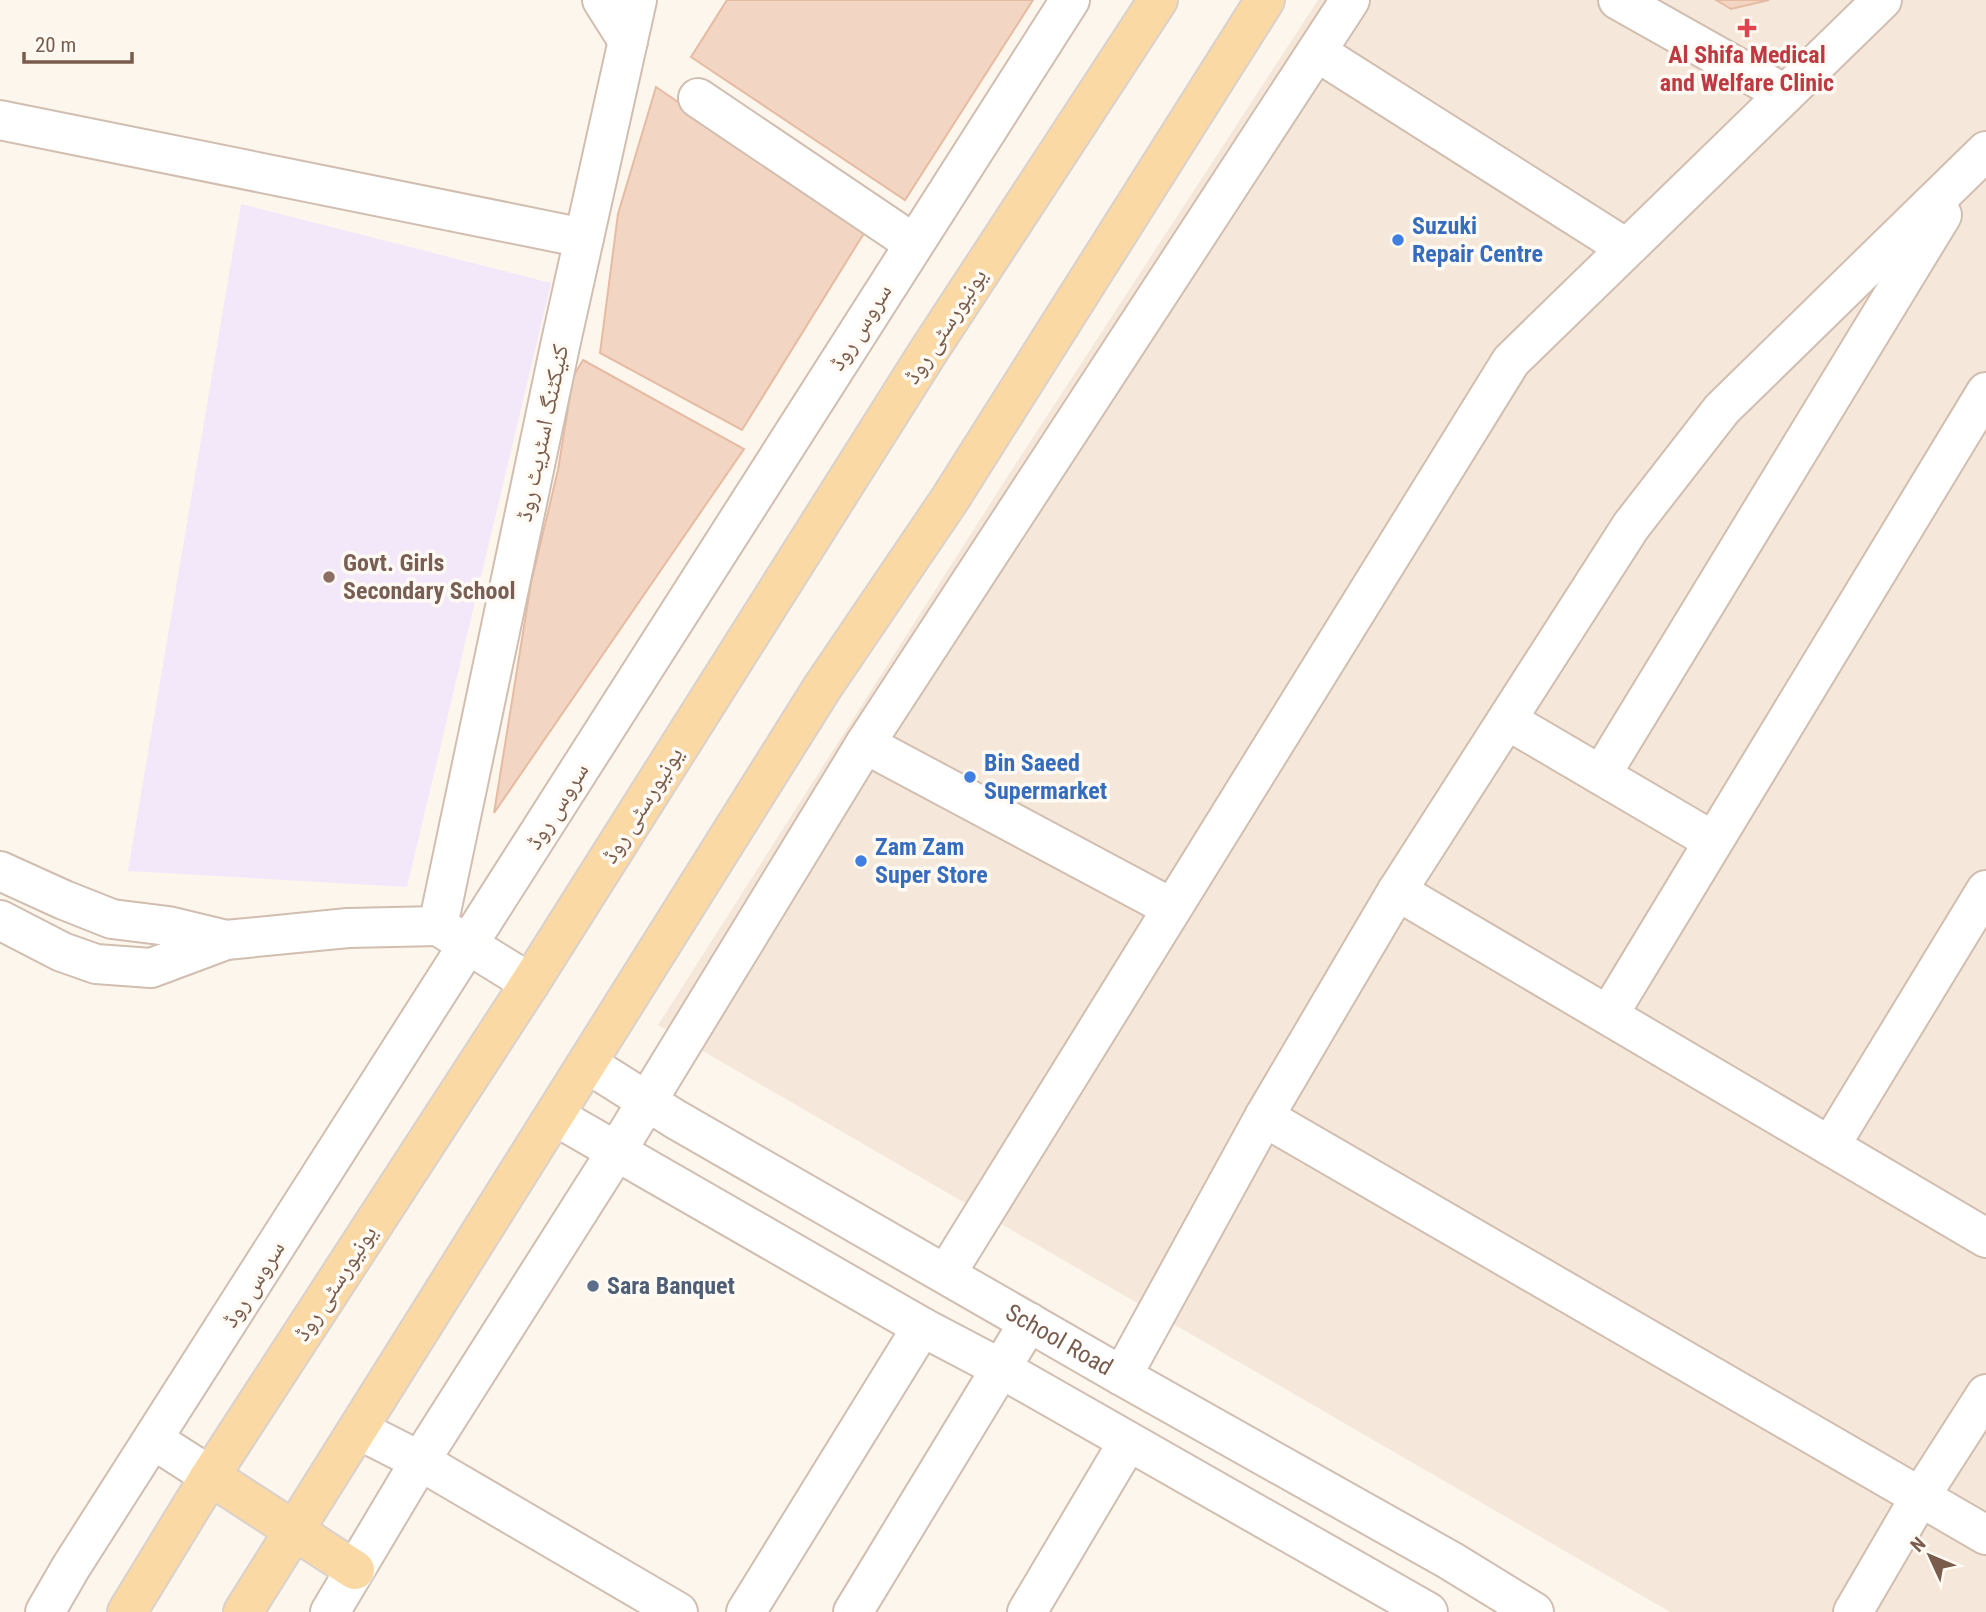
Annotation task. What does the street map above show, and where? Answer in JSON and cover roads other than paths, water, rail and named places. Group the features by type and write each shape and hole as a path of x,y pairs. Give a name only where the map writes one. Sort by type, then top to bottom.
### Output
{"main road":[{"name":"یونیورسٹی روڈ","path":"127,1612 210,1476 530,983 928,352 1158,0"},
{"path":"243,1612 822,688 950,499 1265,0"},
{"path":"210,1476 355,1570"}],"street":[{"path":"602,0 628,41"},
{"name":"کنیکٹنگ اسٹریٹ روڈ","path":"453,936 584,239 637,0"},
{"name":"سروس روڈ","path":"45,1612 71,1567 154,1440 453,936 913,243 1070,0"},
{"path":"330,1612 421,1461 647,1102 865,744 1350,0"},
{"path":"1618,0 1785,94"},
{"path":"946,1274 1511,361 1882,0"},
{"path":"1317,52 1626,248"},
{"path":"698,99 913,243"},
{"path":"0,120 584,239"},
{"path":"1122,1376 1264,1117 1397,891 1631,526 1721,409 1978,160"},
{"path":"1601,775 1978,160"},
{"path":"1609,1014 1986,392"},
{"path":"1507,720 1713,841"},
{"path":"865,744 1172,908"},
{"path":"0,871 112,919 168,926 226,940"},
{"path":"1830,1146 1986,890"},
{"path":"1397,891 1986,1238"},
{"path":"0,920 62,952 96,964 151,968 226,940 348,928 453,936 530,983"},
{"name":"School Road","path":"588,1064 647,1102 1028,1322 1451,1560 1488,1600 1534,1612"},
{"path":"555,1116 1423,1611 1451,1560"},
{"path":"1264,1117 1986,1535"},
{"path":"853,1612 1028,1322"},
{"path":"746,1612 922,1327"},
{"path":"1853,1612 1920,1497 1986,1394"},
{"path":"359,1430 421,1461 678,1612"},
{"path":"154,1440 210,1476"},
{"path":"1027,1612 1128,1442"}],"place":[{"name":"Al Shifa Medical and Welfare Clinic","path":"1747,28"},
{"name":"Suzuki Repair Centre","path":"1398,240"},
{"name":"Govt. Girls Secondary School","path":"329,577"},
{"name":"Bin Saeed Supermarket","path":"970,777"},
{"name":"Zam Zam Super Store","path":"861,861"},
{"name":"Sara Banquet","path":"593,1286"}]}
